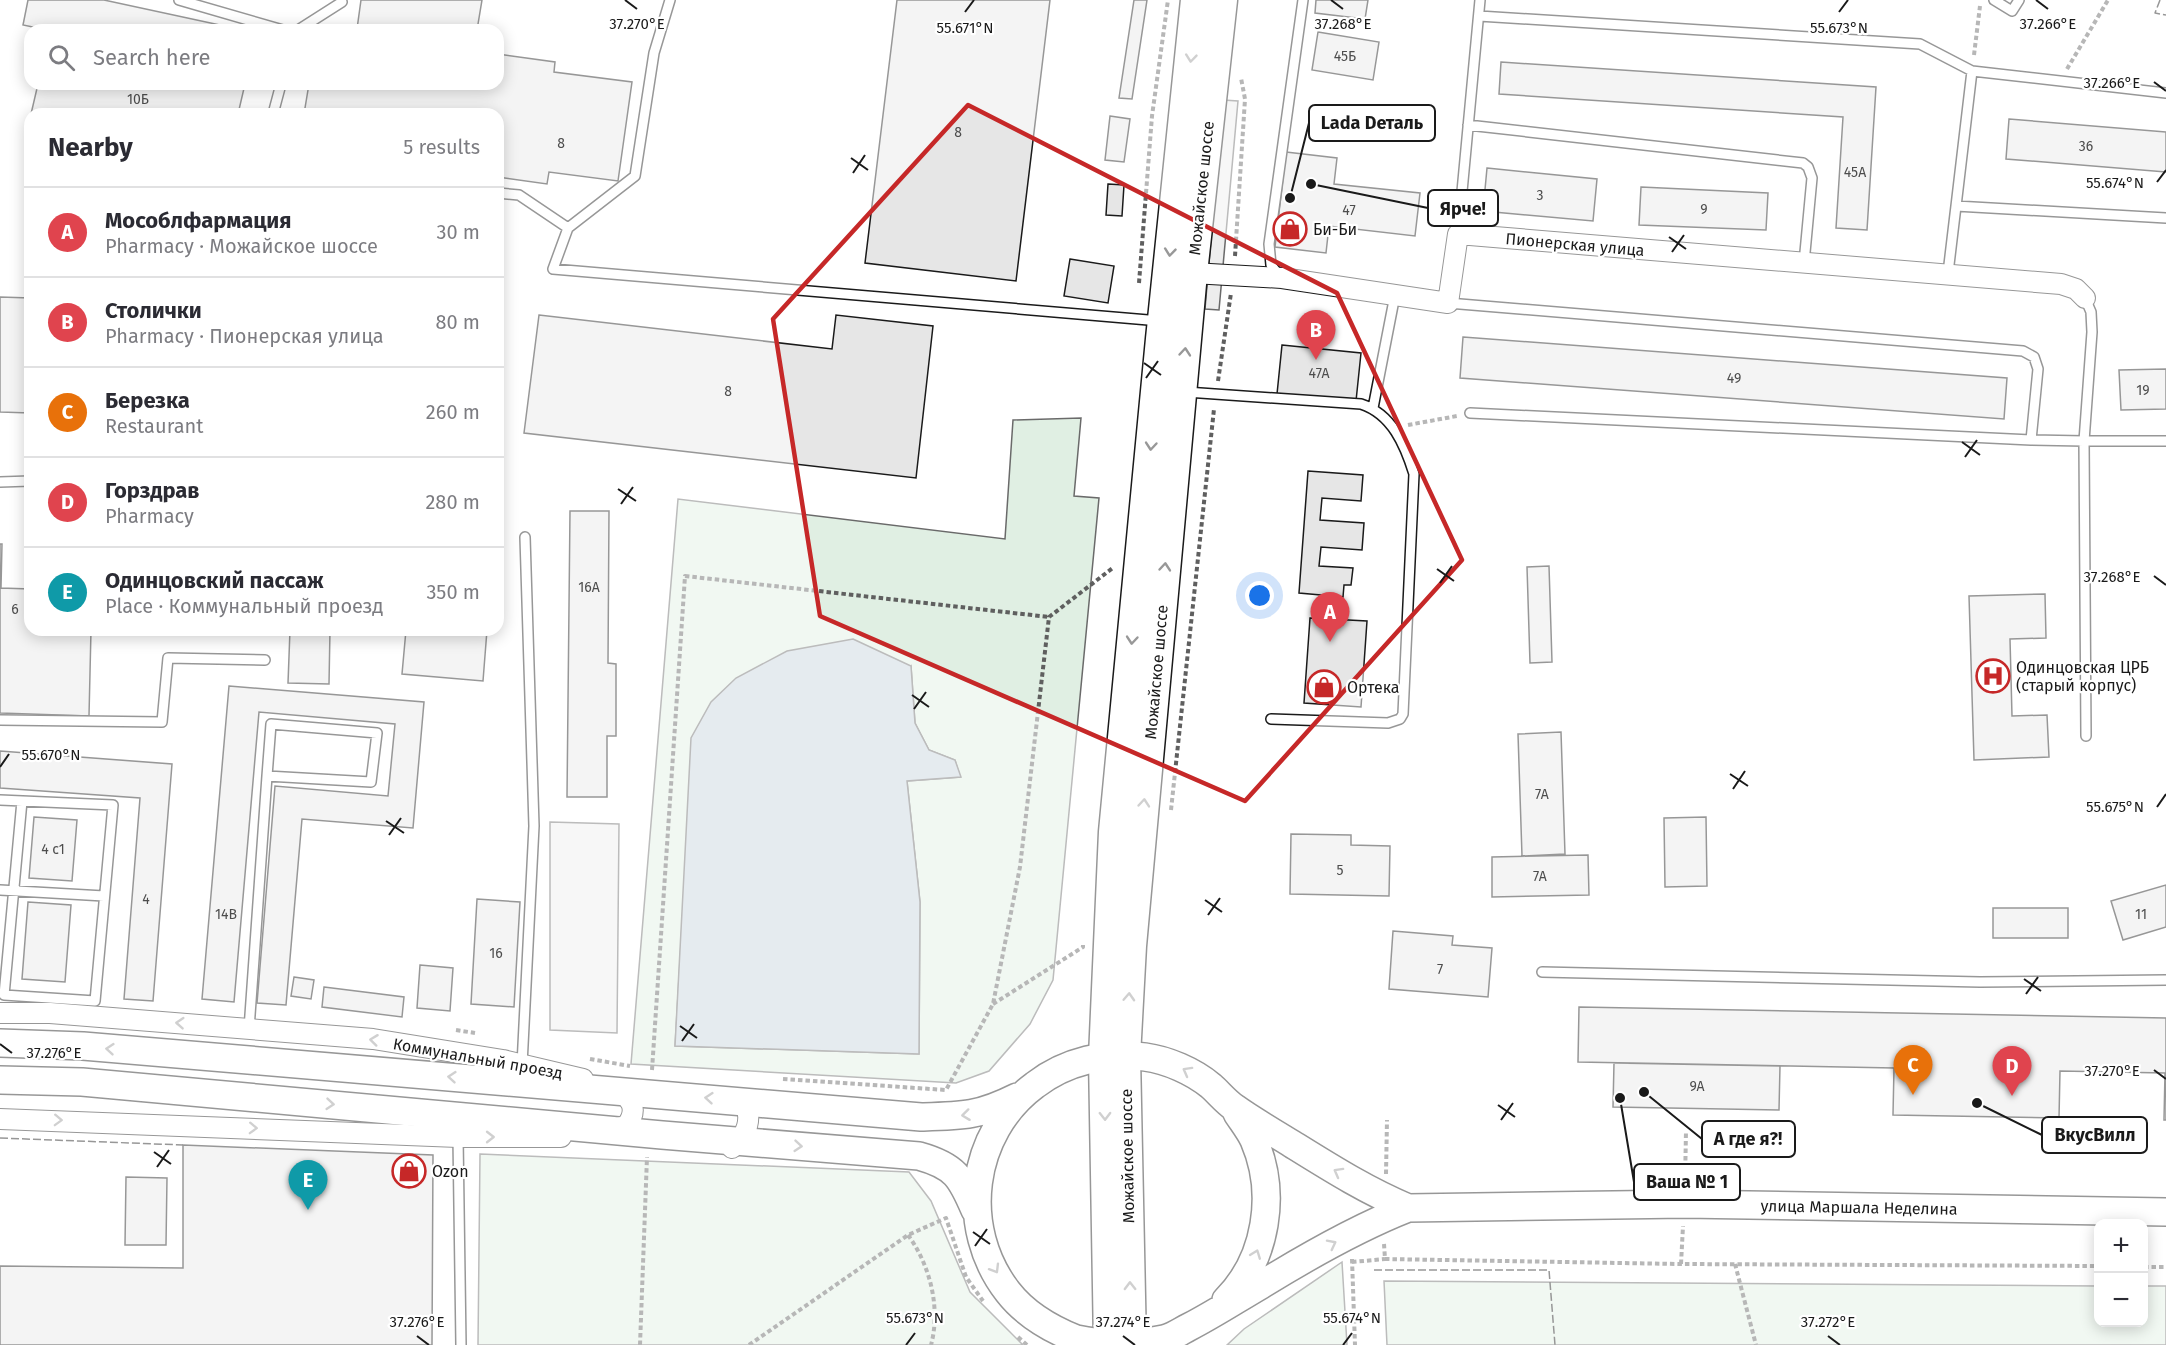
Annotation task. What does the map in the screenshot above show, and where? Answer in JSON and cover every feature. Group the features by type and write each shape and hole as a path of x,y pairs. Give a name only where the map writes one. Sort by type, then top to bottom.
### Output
{"main road":[{"name":"Можайское шоссе","path":"1109,1345 1115,1056 1114,832 1196,0"},
{"name":"Можайское шоссе","path":"1131,1345 1115,1056 1131,946 1192,273 1222,0"},
{"path":"0,1043 83,1046 615,1091"},
{"path":"976,1214 977,1181 985,1150 1000,1121 1021,1095 1048,1075 1080,1061 1115,1056 1147,1057 1179,1067 1208,1083 1233,1107 1325,1165 1408,1208"},
{"path":"0,1080 82,1082 919,1156 936,1160 948,1167 963,1183 976,1214 987,1256 1008,1293 1040,1322 1078,1340 1109,1345 1131,1345 1167,1339 1209,1317 1298,1262 1385,1217 1408,1208"},
{"name":"Коммунальный проезд","path":"615,1091 921,1117 967,1116 994,1109 1021,1095"},
{"path":"1209,1317 1237,1289 1257,1255 1266,1217 1265,1178 1254,1140 1233,1107"},
{"name":"улица Маршала Неделина","path":"1408,1208 1685,1204 2166,1212"}],"street":[{"path":"1192,273 1282,278 1448,303 1458,234"},
{"name":"Пионерская улица","path":"1458,234 2061,284 2076,290 2085,298"},
{"name":"Коммунальный проезд","path":"2,1004 50,1013 94,1009 249,1029 373,1039 576,1076 615,1091"},
{"path":"611,1130 626,1126 633,1113 633,1105 629,1098 615,1091"},
{"path":"541,1137 720,1151 734,1147 747,1128 748,1109 744,1101"},
{"path":"0,1119 458,1137 662,1135"}],"lane":[{"path":"179,0 261,24"},
{"path":"670,0 654,53 634,176 568,228 553,269 1163,321"},
{"path":"1282,278 1271,265 1269,244 1303,0"},
{"path":"1458,234 1480,0"},
{"path":"1994,0 2012,11 2019,0"},
{"path":"307,24 342,2"},
{"path":"1479,16 1920,44 1972,71 2166,93"},
{"path":"1948,273 1972,71"},
{"path":"274,108 279,90"},
{"path":"1468,124 1803,163 1808,167 1812,178 1804,263"},
{"path":"504,194 519,195 568,228"},
{"path":"1956,206 2166,218"},
{"path":"1373,408 1395,295"},
{"path":"2085,298 2091,312 2092,332 2084,441 2086,736"},
{"path":"1448,303 2023,351 2029,353 2037,363 2031,440"},
{"path":"1181,391 1361,404 1373,408 1393,428 1406,450 1414,474 1403,714 1394,722 1388,723 1271,720"},
{"path":"1470,414 2031,440 2166,441"},
{"path":"0,482 24,481"},
{"path":"522,1065 534,826 525,537"},
{"path":"0,720 162,722 168,657 265,660"},
{"path":"249,1029 267,776 271,724 377,734 371,782 267,776"},
{"path":"0,800 113,805 94,1009"},
{"path":"2,1004 22,801"},
{"path":"0,890 104,896"},
{"path":"1542,972 1980,982 2166,980"},
{"path":"458,1137 461,1345"}],"path":[{"path":"1972,71 1980,0"},
{"path":"2060,81 2108,0"},
{"path":"1170,822 1216,394 1234,275 1245,99 1239,70"},
{"path":"1393,428 1470,414"},
{"path":"643,1068 654,1070 685,576 1049,617 1114,567"},
{"path":"783,1079 946,1090 993,1004 1020,867 1049,617"},
{"path":"993,1004 1083,947"},
{"path":"588,1058 632,1066"},
{"path":"640,1345 646,1157"},
{"path":"749,1345 908,1235 946,1218"},
{"path":"908,1235 920,1256 933,1297 934,1319 931,1345"},
{"path":"1384,1238 1384,1259"},
{"path":"1352,1255 1355,1345"},
{"path":"1352,1262 1384,1259 2094,1266"},
{"path":"1735,1264 1756,1345"},
{"path":"2148,1267 2166,1267"}],"highlighted area":[{"path":"968,105 1337,293 1462,560 1245,801 820,616 773,319"}],"green space":[{"path":"1081,418 1074,496 1099,498 1053,980 1030,1024 989,1071 956,1083 631,1064 678,499 1005,539 1013,420","holes":["911,666 915,723 929,750 955,760 960,777 907,781 920,902 919,1054 675,1046 683,908"]},
{"path":"480,1154 909,1172 931,1201 970,1292 1023,1345 478,1345"},
{"path":"1342,1262 1347,1345 1227,1345 1244,1329"},
{"path":"1384,1281 2094,1286 2094,1327 2148,1327 2148,1286 2166,1286 2166,1345 1387,1345"}],"shaded area":[{"path":"1223,100 1238,101 1219,310 1205,309"},
{"path":"853,639 911,666 915,723 929,750 955,760 961,777 907,781 920,902 919,1054 675,1046 691,738 711,702 736,678 787,651"},
{"path":"550,822 619,824 617,1033 550,1030"}],"building":[{"path":"28,0 104,0 215,24 24,24"},
{"path":"361,0 482,0 478,24 358,24"},
{"path":"897,0 1050,0 1016,281 865,263"},
{"path":"1134,0 1147,0 1132,99 1119,98"},
{"path":"1316,0 1368,0 1365,19 1315,13"},
{"path":"1318,32 1379,42 1373,80 1312,70"},
{"path":"504,55 555,62 554,72 632,82 618,181 549,172 547,184 504,178 504,108 305,108 308,90 504,90"},
{"path":"1501,62 1876,87 1867,230 1836,228 1843,117 1499,94"},
{"path":"37,90 244,90 239,108 32,108"},
{"path":"1110,116 1130,119 1124,162 1105,160"},
{"path":"2009,119 2166,132 2166,172 2006,159"},
{"path":"1286,152 1337,158 1334,184 1420,193 1415,236 1329,226 1326,253 1275,247"},
{"path":"1487,168 1597,179 1593,221 1483,211"},
{"path":"1108,184 1124,185 1122,216 1106,215"},
{"path":"1641,187 1768,193 1766,230 1639,225"},
{"path":"1070,259 1114,266 1108,303 1064,296"},
{"path":"0,297 24,298 24,413 0,412"},
{"path":"539,315 832,349 836,315 933,326 916,478 524,433"},
{"path":"1463,337 2007,378 2004,419 1460,378"},
{"path":"1282,345 1361,353 1356,401 1277,394"},
{"path":"2166,369 2166,409 2121,410 2119,370"},
{"path":"1308,471 1363,475 1361,501 1322,498 1320,520 1364,523 1362,550 1321,547 1319,566 1353,568 1351,585 1344,585 1343,597 1299,593"},
{"path":"570,511 609,511 608,663 616,664 616,736 607,736 607,797 567,797"},
{"path":"0,544 2,544 1,588 24,589 24,636 91,636 89,716 0,713"},
{"path":"1549,566 1552,662 1530,663 1527,567"},
{"path":"2045,594 2046,638 2010,639 2012,716 2047,715 2049,757 1974,760 1969,596"},
{"path":"1310,618 1367,621 1361,707 1304,703"},
{"path":"290,636 330,636 329,684 288,683"},
{"path":"405,636 487,636 483,681 402,674"},
{"path":"229,686 424,702 413,828 302,819 286,1005 257,1003 275,786 388,796 395,724 259,712 234,1002 202,999"},
{"path":"1561,732 1565,854 1522,856 1518,734"},
{"path":"0,751 172,764 153,1001 124,999 140,798 0,788"},
{"path":"34,817 77,820 72,881 29,878"},
{"path":"1706,817 1707,886 1665,887 1664,818"},
{"path":"1291,834 1351,835 1351,845 1390,846 1389,896 1290,894"},
{"path":"1588,855 1589,895 1492,897 1492,857"},
{"path":"2166,885 2166,927 2123,940 2111,901"},
{"path":"477,899 520,902 514,1007 471,1004"},
{"path":"28,902 71,905 65,982 22,979"},
{"path":"1993,908 2068,908 2068,938 1993,938"},
{"path":"1393,931 1453,936 1452,945 1492,948 1488,997 1389,989"},
{"path":"420,965 453,968 450,1011 417,1008"},
{"path":"294,977 314,980 311,999 291,996"},
{"path":"324,987 404,997 402,1017 322,1007"},
{"path":"1579,1007 2166,1018 2166,1120 2164,1120 2165,1073 2060,1071 2059,1118 1893,1115 1894,1068 1578,1062"},
{"path":"1614,1063 1780,1066 1779,1110 1613,1107"},
{"path":"183,1145 433,1155 432,1345 0,1345 0,1266 183,1268"},
{"path":"126,1177 167,1178 166,1245 125,1245"}],"fence":[{"path":"2160,0 2155,13 2166,15"},
{"path":"0,1138 183,1145"},
{"path":"1374,1270 1549,1270 1555,1345"}],"place":[{"name":"Ярче!","path":"1311,184"},
{"name":"Lada Dеталь","path":"1290,198"},
{"name":"Би-Би","path":"1290,229"},
{"name":"Столички","path":"1316,360"},
{"name":"Мособлфармация","path":"1330,642"},
{"name":"Одинцовская ЦРБ (старый корпус)","path":"1993,676"},
{"name":"Ортека","path":"1324,687"},
{"name":"А где я?!","path":"1644,1092"},
{"name":"Березка","path":"1913,1095"},
{"name":"Горздрав","path":"2012,1096"},
{"name":"Ваша № 1","path":"1620,1098"},
{"name":"ВкусВилл","path":"1977,1103"},
{"name":"Ozon","path":"409,1171"},
{"name":"Одинцовский пассаж","path":"308,1210"}]}
